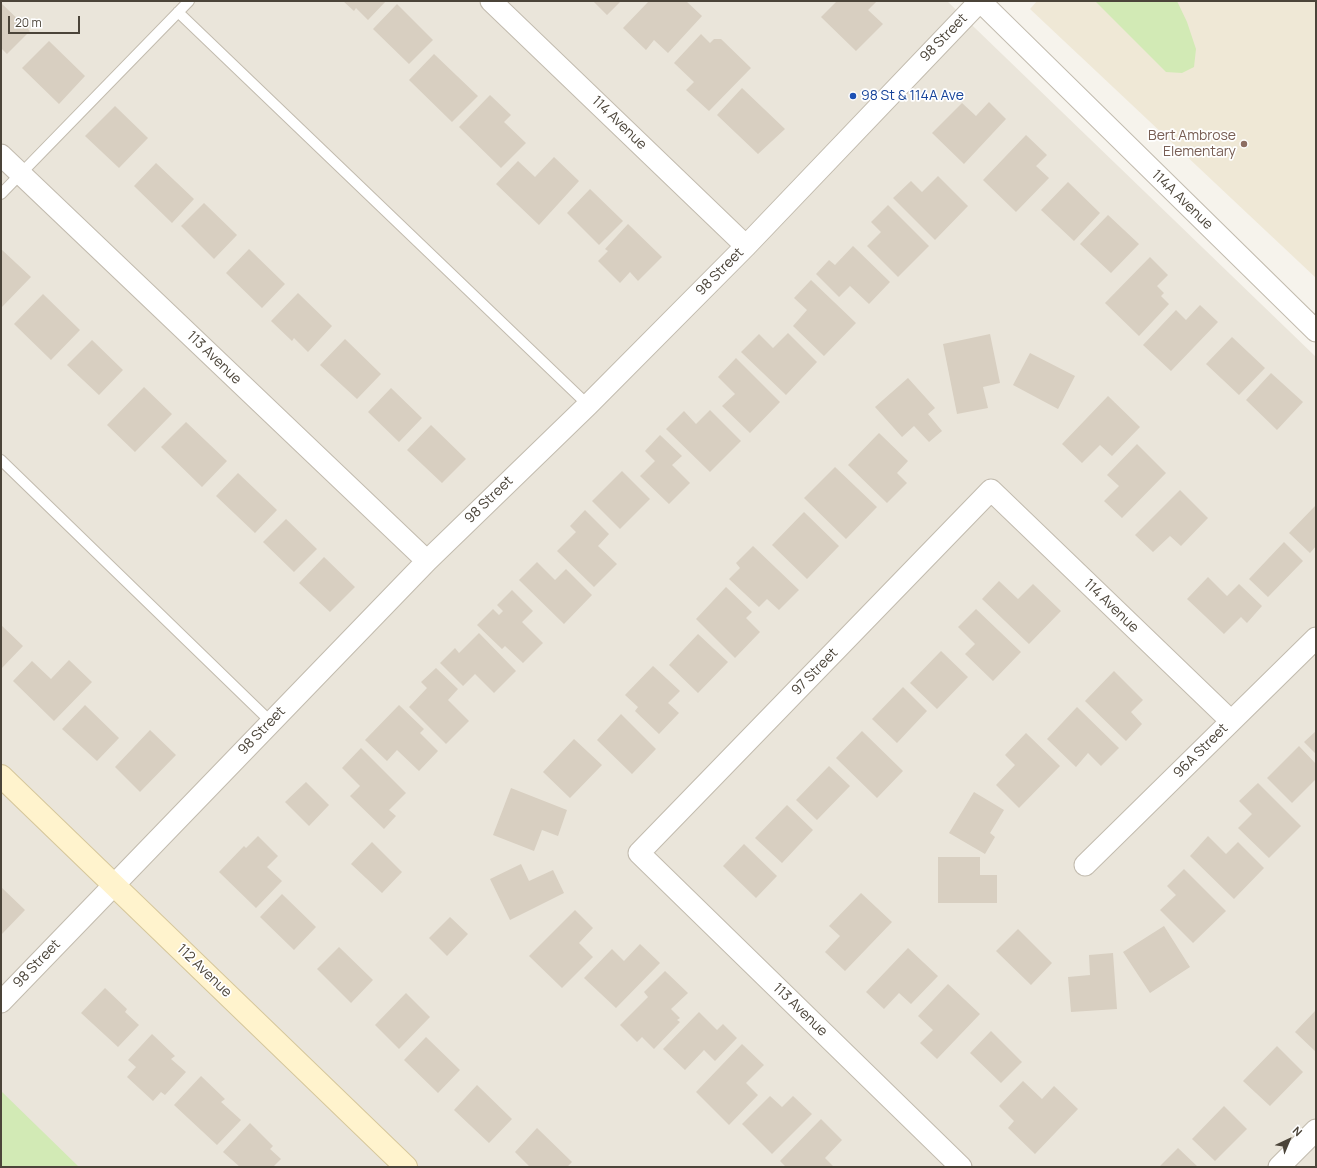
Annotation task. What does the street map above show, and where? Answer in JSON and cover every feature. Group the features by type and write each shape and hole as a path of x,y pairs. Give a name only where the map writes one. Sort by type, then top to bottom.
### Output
{"street":[{"name":"114 Avenue","path":"491,1 746,246"},
{"name":"98 Street","path":"1,1002 113,884 427,561 588,405 746,246 980,1"},
{"name":"114A Avenue","path":"980,1 1316,331"},
{"name":"113 Avenue","path":"1,155 427,561"},
{"name":"114 Avenue","path":"991,490 1231,721"},
{"name":"97 Street","path":"639,854 991,490"},
{"name":"96A Street","path":"1085,865 1316,638"},
{"name":"112 Avenue","path":"1,776 406,1167"},
{"name":"113 Avenue","path":"639,854 961,1167"},
{"path":"1279,1167 1316,1130"}],"lane":[{"path":"1,194 189,1"},
{"path":"178,12 588,405"},
{"path":"1,460 270,722"}],"shaded area":[{"path":"1,1 947,1 1316,357 1316,1167 1,1167"},
{"name":"Bert Ambrose Elementary","path":"1037,1 1316,1 1316,278 1030,9"}],"green space":[{"path":"1095,1 1177,1 1187,22 1196,49 1194,67 1182,73 1166,72"},
{"path":"1,1091 79,1167 1,1167"}],"building":[{"path":"343,1 386,1 368,20 356,8 354,11"},
{"path":"593,1 621,1 607,15"},
{"path":"649,1 686,1 702,16 668,53 654,40 646,50 623,28"},
{"path":"837,1 877,1 868,10 883,24 856,51 821,17"},
{"path":"1,3 30,31 7,54 1,48"},
{"path":"397,4 433,40 409,64 373,29"},
{"path":"701,34 710,43 714,39 721,39 751,68 709,111 686,90 694,82 674,63"},
{"path":"49,41 85,76 59,104 22,68"},
{"path":"434,54 478,96 452,122 409,80"},
{"path":"742,88 785,129 758,154 717,115"},
{"path":"490,95 511,115 504,122 526,143 501,168 459,127"},
{"path":"989,102 1006,119 964,164 932,133 962,103 976,116"},
{"path":"115,106 148,138 119,168 85,136"},
{"path":"1026,135 1047,155 1036,166 1049,178 1016,212 983,180"},
{"path":"554,157 579,181 539,225 496,184 518,161 535,177"},
{"path":"156,163 194,199 172,223 134,186"},
{"path":"938,176 968,206 935,240 893,198 911,181 922,192"},
{"path":"1068,182 1100,213 1074,241 1041,210"},
{"path":"590,189 623,221 599,245 567,213"},
{"path":"204,203 237,235 214,259 181,226"},
{"path":"888,205 929,246 898,277 867,246 881,232 871,222"},
{"path":"1108,215 1139,244 1111,273 1080,244"},
{"path":"628,224 662,257 638,281 630,272 620,283 598,261 608,251 605,249"},
{"path":"853,246 890,282 869,304 850,286 839,297 816,274 829,260 835,265"},
{"path":"1,249 31,277 2,307 1,306"},
{"path":"249,249 285,284 262,308 226,273"},
{"path":"1150,257 1168,275 1157,286 1164,293 1161,296 1169,304 1139,336 1105,303"},
{"path":"811,280 856,323 824,356 793,326 807,310 794,298"},
{"path":"298,293 332,326 308,352 294,338 292,341 271,321"},
{"path":"43,294 80,330 51,360 14,324"},
{"path":"1200,305 1218,322 1171,371 1143,345 1176,310 1186,320"},
{"path":"788,333 817,362 786,395 741,352 759,334 773,348"},
{"path":"990,334 1000,383 983,387 988,408 957,414 943,344"},
{"path":"1232,337 1265,368 1239,395 1206,364"},
{"path":"345,339 381,374 357,399 320,365"},
{"path":"92,340 123,370 99,395 67,365"},
{"path":"1030,353 1075,376 1058,409 1013,385"},
{"path":"736,358 780,402 750,433 722,406 735,394 718,377"},
{"path":"1271,373 1303,402 1277,430 1246,400"},
{"path":"908,378 935,408 928,414 942,431 929,442 914,426 902,437 875,407"},
{"path":"144,387 172,414 135,452 107,425"},
{"path":"391,388 422,418 399,442 368,412"},
{"path":"1108,396 1140,427 1112,456 1100,445 1082,463 1062,444"},
{"path":"710,410 741,441 710,472 666,429 684,411 696,424"},
{"path":"186,422 227,461 202,487 161,447"},
{"path":"431,425 466,459 442,483 407,450"},
{"path":"879,433 908,461 897,473 907,483 887,503 848,465"},
{"path":"660,435 682,456 672,465 690,483 669,504 640,476 655,461 645,451"},
{"path":"1137,444 1166,473 1122,518 1104,501 1119,486 1107,475"},
{"path":"835,467 877,507 846,539 804,498"},
{"path":"622,471 650,499 620,529 592,501"},
{"path":"238,473 277,510 255,533 216,496"},
{"path":"1180,490 1208,518 1181,546 1170,536 1153,552 1135,535"},
{"path":"1316,505 1316,546 1310,553 1289,533"},
{"path":"585,510 609,534 598,546 617,564 594,587 557,551 576,532 570,526"},
{"path":"804,512 839,546 807,579 772,545"},
{"path":"286,519 317,549 294,572 263,542"},
{"path":"1284,542 1303,561 1268,597 1249,579"},
{"path":"753,546 799,590 779,610 767,599 759,607 729,579 740,568 736,563"},
{"path":"324,557 355,587 330,612 299,583"},
{"path":"537,562 555,580 566,569 592,595 564,624 519,580"},
{"path":"1208,577 1227,596 1239,584 1262,606 1247,623 1241,617 1224,634 1187,599"},
{"path":"999,581 1018,599 1033,584 1061,611 1029,644 982,599"},
{"path":"726,587 752,612 746,618 760,632 735,658 696,619"},
{"path":"512,590 533,611 522,622 543,643 523,663 505,646 502,649 477,625 493,609 499,615 503,611 497,605"},
{"path":"976,609 1021,652 993,681 965,654 975,644 958,627"},
{"path":"1,625 23,646 1,669"},
{"path":"479,633 516,671 494,693 475,674 463,686 440,663 455,648 459,653"},
{"path":"698,634 728,662 698,693 669,665"},
{"path":"941,651 968,677 937,709 910,683"},
{"path":"69,660 92,682 54,721 13,681 32,661 51,679"},
{"path":"653,666 680,691 668,703 679,713 659,734 635,711 638,707 625,695"},
{"path":"436,668 458,689 448,700 469,721 446,744 409,707 427,688 421,682"},
{"path":"1114,671 1143,700 1131,712 1142,724 1126,741 1085,701"},
{"path":"903,687 927,711 897,743 872,719"},
{"path":"85,705 119,738 97,761 62,729"},
{"path":"399,705 424,729 420,733 438,751 419,771 397,750 387,761 365,740"},
{"path":"1077,707 1119,748 1101,766 1088,753 1076,767 1047,739"},
{"path":"621,714 656,749 632,774 597,740"},
{"path":"150,730 176,755 140,792 115,767"},
{"path":"862,731 903,771 877,798 836,758"},
{"path":"1316,731 1316,754 1304,742"},
{"path":"1026,733 1060,766 1019,808 996,785 1015,765 1005,755"},
{"path":"574,739 602,765 570,798 543,772"},
{"path":"1299,746 1316,764 1316,779 1292,803 1267,778"},
{"path":"361,748 406,793 389,810 396,816 384,829 350,796 360,786 342,768"},
{"path":"829,766 850,786 817,820 796,800"},
{"path":"306,782 329,805 309,826 285,802"},
{"path":"1258,783 1301,826 1269,858 1238,828 1252,814 1239,801"},
{"path":"511,788 567,810 558,836 542,830 534,851 493,835"},
{"path":"974,792 1004,810 990,833 995,837 985,854 949,833"},
{"path":"787,805 813,830 782,863 755,838"},
{"path":"258,836 278,856 267,867 282,881 256,908 219,872 244,846 246,848"},
{"path":"1208,836 1226,854 1238,842 1264,868 1234,899 1190,856"},
{"path":"372,842 402,872 382,893 351,864"},
{"path":"744,844 777,876 756,898 723,866"},
{"path":"938,857 980,857 980,875 997,875 997,903 938,903"},
{"path":"521,864 529,881 553,870 564,893 510,920 490,879"},
{"path":"1184,869 1226,911 1193,943 1160,910 1176,895 1167,886"},
{"path":"1,887 25,910 1,935"},
{"path":"861,893 892,922 845,971 825,952 840,936 829,926"},
{"path":"282,894 316,927 294,950 260,917"},
{"path":"575,910 593,928 579,943 593,957 562,988 529,956"},
{"path":"450,917 468,934 447,956 429,938"},
{"path":"1164,926 1190,967 1150,993 1123,952"},
{"path":"1018,929 1052,963 1031,985 996,951"},
{"path":"640,944 660,963 616,1008 584,978 612,949 624,961"},
{"path":"339,947 373,980 351,1003 317,969"},
{"path":"908,948 938,976 911,1004 899,993 884,1009 866,992"},
{"path":"1113,953 1117,1009 1071,1012 1068,977 1090,975 1089,955"},
{"path":"665,971 688,993 671,1009 680,1018 677,1020 680,1022 654,1049 642,1037 637,1042 620,1025 648,997 644,992"},
{"path":"948,984 980,1014 937,1059 920,1043 933,1030 918,1016"},
{"path":"105,988 127,1009 125,1012 139,1025 118,1047 81,1013"},
{"path":"406,993 430,1017 399,1049 375,1025"},
{"path":"1316,1010 1316,1052 1295,1032"},
{"path":"699,1012 717,1030 723,1024 737,1038 715,1061 704,1050 685,1070 663,1049"},
{"path":"991,1031 1022,1062 1001,1083 970,1053"},
{"path":"152,1034 175,1056 171,1059 186,1072 165,1095 161,1092 153,1101 127,1077 136,1067 128,1060"},
{"path":"426,1037 460,1070 438,1093 404,1060"},
{"path":"742,1044 764,1065 746,1083 758,1095 729,1125 696,1092"},
{"path":"1277,1046 1303,1072 1270,1106 1243,1081"},
{"path":"201,1076 225,1099 221,1102 241,1120 217,1145 174,1105"},
{"path":"1023,1081 1042,1099 1054,1086 1078,1109 1035,1154 1008,1128 1014,1121 999,1106"},
{"path":"477,1085 512,1119 489,1143 454,1110"},
{"path":"770,1096 782,1107 793,1096 812,1114 772,1154 742,1124"},
{"path":"1224,1106 1247,1129 1215,1161 1192,1139"},
{"path":"821,1119 842,1140 825,1158 834,1167 786,1167 780,1161"},
{"path":"250,1123 273,1146 270,1149 281,1159 273,1167 240,1167 223,1152"},
{"path":"537,1128 572,1162 567,1167 530,1167 515,1152"},
{"path":"1178,1148 1198,1167 1159,1167"}],"place":[{"name":"98 St & 114A Ave","path":"853,96"},
{"name":"Bert Ambrose Elementary","path":"1244,144"}]}
